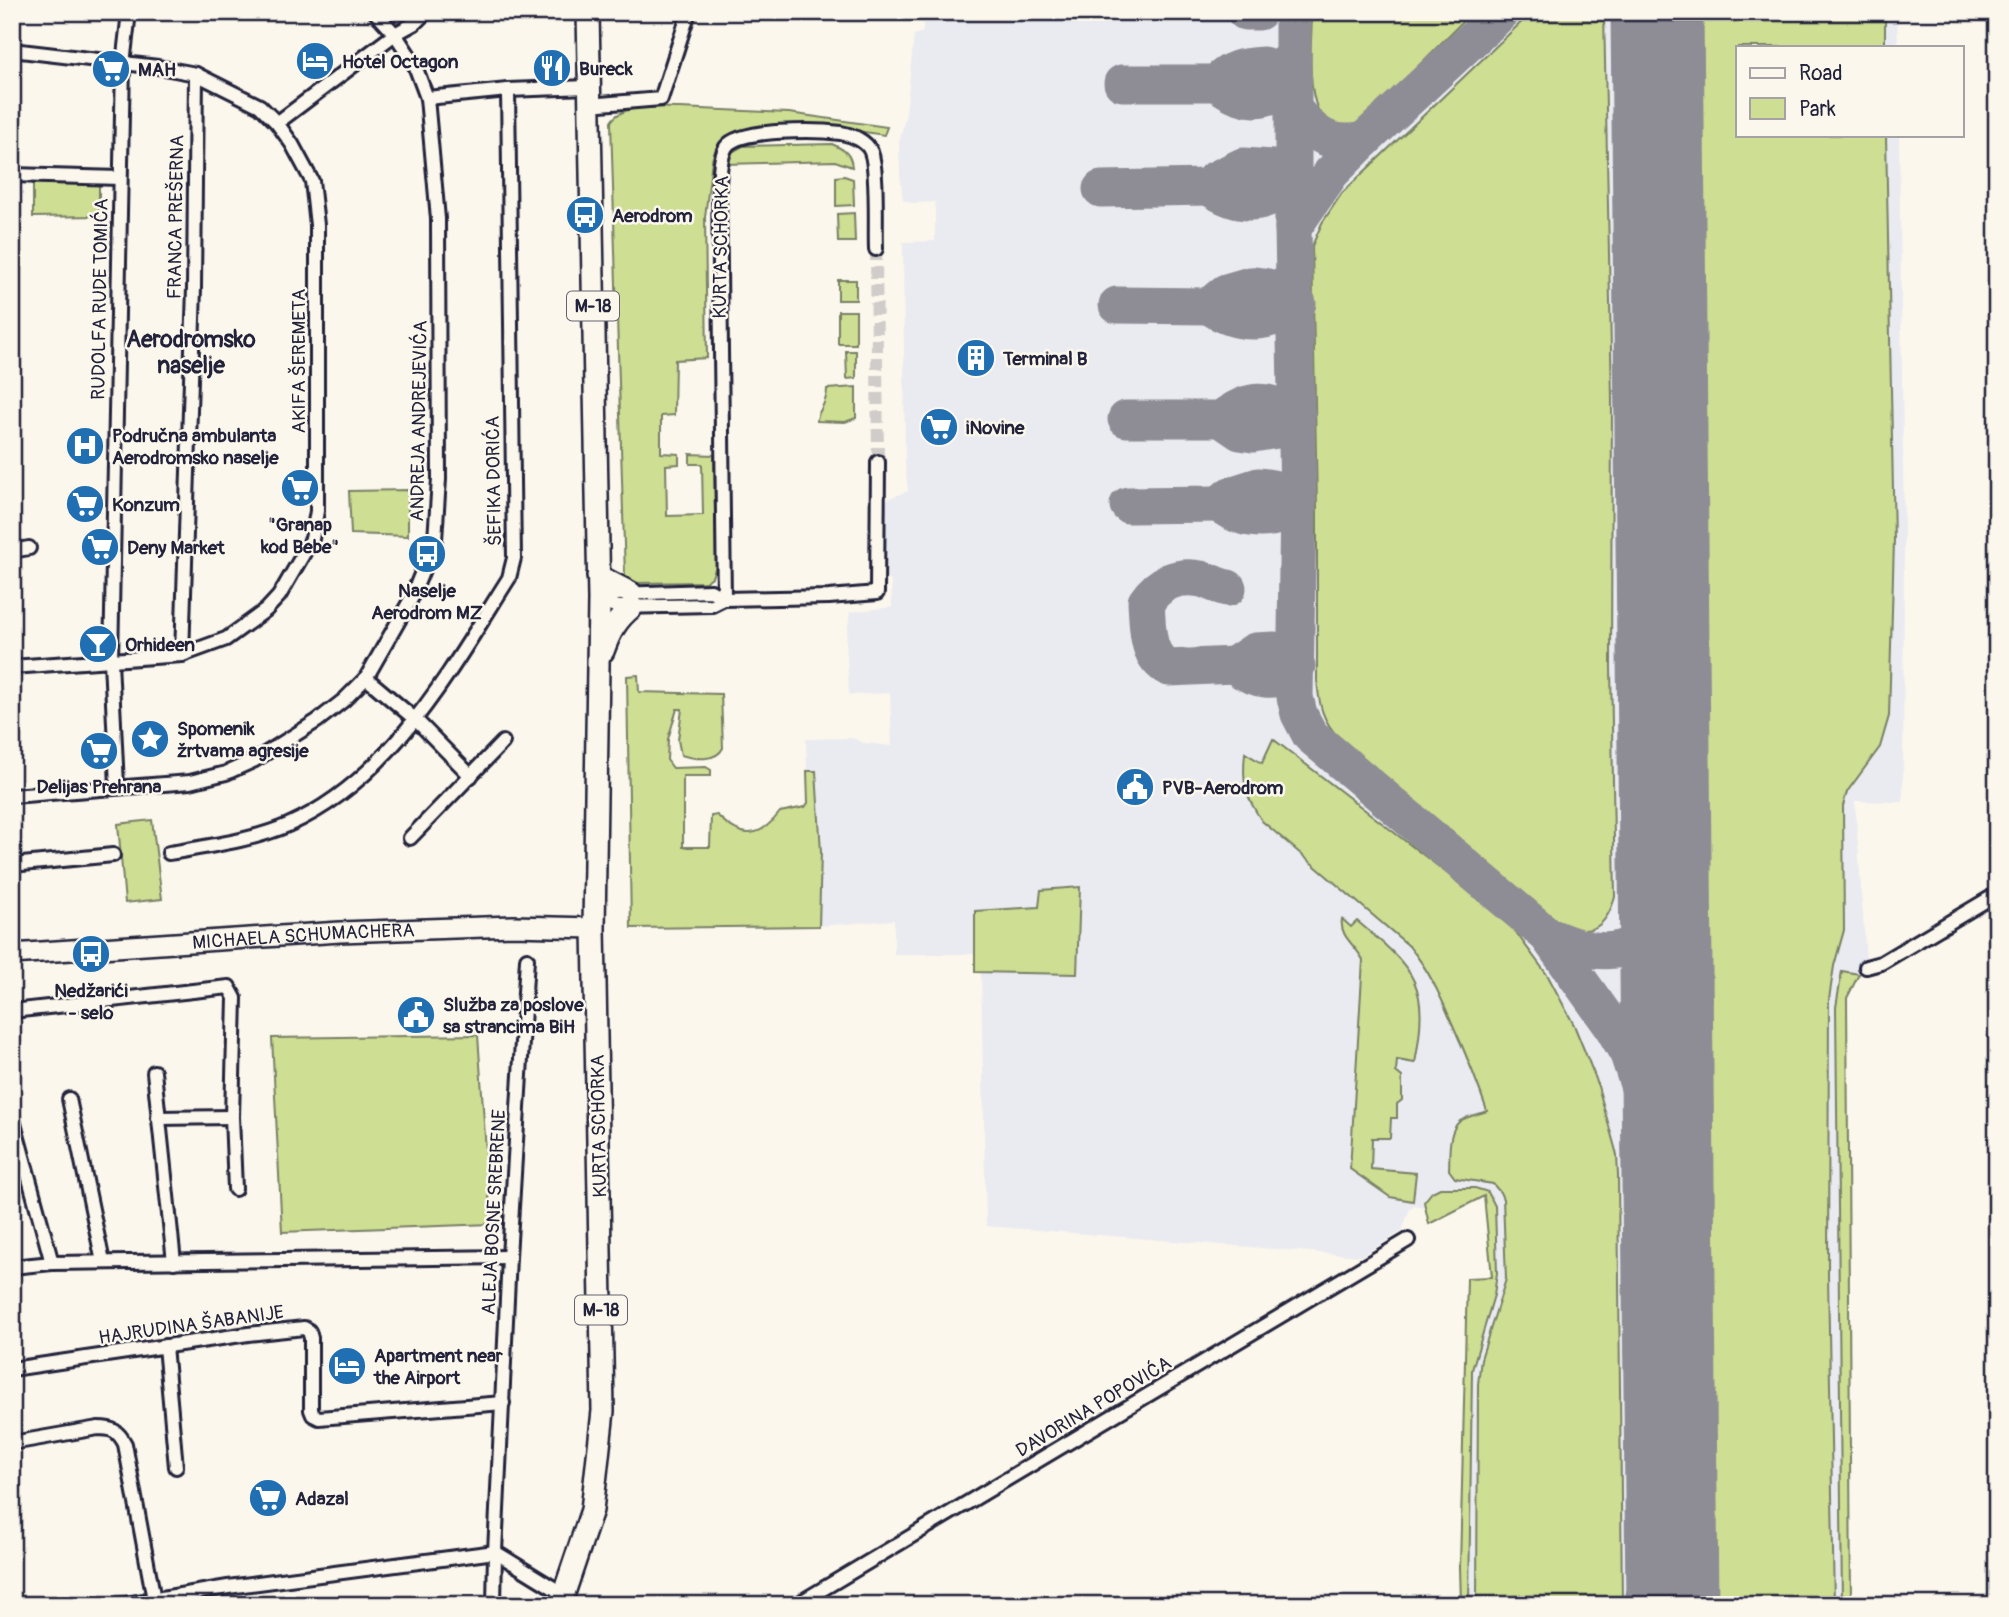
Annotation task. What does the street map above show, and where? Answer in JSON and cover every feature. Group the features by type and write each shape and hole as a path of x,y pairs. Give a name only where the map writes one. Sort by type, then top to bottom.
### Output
{"main road":[{"name":"KURTA SCHORKA","path":"563,1600 592,1510 604,1411 594,928 599,600 588,12"},
{"path":"598,576 631,600 613,626 598,663"},
{"name":"MICHAELA SCHUMACHERA","path":"12,954 340,932 513,926 594,928"}],"street":[{"path":"123,64 129,12"},
{"name":"ANDREJA ANDREJEVIĆA","path":"12,796 190,782 226,773 270,752 317,721 366,678 411,599 435,540 439,479 438,219 426,98 414,63 395,34 375,12"},
{"path":"277,123 395,34 415,23 426,12"},
{"path":"426,98 508,90 661,99 689,12"},
{"name":"AKIFA ŠEREMETA","path":"12,50 197,74 260,106 292,144 312,181 317,225 317,511 312,539 279,596 266,610 226,639 184,654 12,667"},
{"name":"RUDOLFA RUDE TOMIĆA","path":"117,786 111,661 123,64"},
{"name":"FRANCA PREŠERNA","path":"184,654 197,74"},
{"name":"ŠEFIKA DORIĆA","path":"169,853 240,839 286,826 329,802 373,767 416,720 509,578 514,558 508,90"},
{"name":"KURTA SCHORKA","path":"724,599 719,184 727,146 736,139 753,134 786,132 842,133 863,141 871,151 874,167 876,249"},
{"path":"12,175 120,178"},
{"path":"599,600 609,605 711,591 724,599 829,597 877,593 878,462"},
{"path":"12,551 29,548"},
{"path":"366,678 416,720 471,776"},
{"path":"410,838 503,742"},
{"path":"12,865 113,855"},
{"path":"1866,967 1881,963 1997,894"},
{"name":"ALEJA BOSNE SREBRENE","path":"494,1605 509,1257 527,959"},
{"path":"12,1011 229,987 235,998 232,1117 235,1189"},
{"path":"153,1072 174,1262"},
{"path":"69,1099 103,1262"},
{"path":"12,1115 52,1263"},
{"path":"158,1118 232,1117"},
{"name":"DAVORINA POPOVIĆA","path":"796,1605 1408,1240"},
{"path":"12,1267 52,1263 509,1257"},
{"name":"HAJRUDINA ŠABANIJE","path":"12,1369 248,1334 307,1329 311,1338 311,1410 313,1415 319,1418 503,1403"},
{"path":"165,1346 176,1466"},
{"path":"12,1443 98,1427 115,1430 120,1435 125,1444 155,1602"},
{"path":"120,1605 155,1602 228,1587 495,1552 563,1600"}],"shaded area":[{"path":"923,12 1897,12 1898,46 1736,46 1736,136 1899,136 1904,537 1903,802 1855,801 1867,973 1859,974 1847,998 1851,1605 1461,1605 1467,1278 1492,1277 1484,1196 1429,1224 1426,1208 1415,1205 1410,1208 1402,1231 1361,1256 986,1226 981,974 975,972 975,954 894,954 894,920 819,926 821,852 816,772 807,771 806,739 852,738 864,743 892,746 890,693 849,695 846,640 850,612 892,607 891,581 887,579 885,500 908,491 905,465 903,242 935,241 935,202 911,203 903,200 899,143 906,114 914,35 923,32"}],"green space":[{"path":"1312,12 1472,12 1365,120 1343,126 1328,123 1318,111 1313,93"},
{"path":"1532,12 1604,12 1612,399 1611,667 1615,897 1602,922 1596,927 1582,930 1562,925 1339,738 1322,712 1317,680 1312,246 1322,223 1342,193"},
{"path":"1693,12 1885,12 1885,46 1736,46 1736,136 1886,136 1894,541 1889,716 1880,747 1847,792 1843,806 1844,930 1834,966 1829,999 1828,1275 1834,1605 1713,1605 1709,1428 1708,1075 1702,828"},
{"path":"680,108 789,113 887,127 884,135 817,125 740,130 726,137 716,148 705,217 707,358 675,360 674,415 661,416 661,453 679,454 679,464 666,465 667,516 703,515 702,464 690,464 690,454 714,455 716,566 712,577 705,582 633,583 625,577 611,122 616,116 632,109"},
{"path":"832,144 846,152 852,167 835,161 726,164 732,152 743,146"},
{"path":"836,177 853,179 854,205 836,206"},
{"path":"33,181 99,183 99,216 33,217"},
{"path":"854,213 855,242 838,242 837,214"},
{"path":"838,280 856,280 856,300 838,300"},
{"path":"838,311 856,311 856,344 838,344"},
{"path":"846,351 856,351 856,378 847,379"},
{"path":"856,387 856,418 845,422 817,421 827,389"},
{"path":"408,490 408,536 351,534 349,491"},
{"path":"638,675 639,692 721,694 723,748 720,752 705,758 681,755 678,740 682,709 677,709 668,739 667,760 673,768 706,767 711,770 711,776 683,776 683,847 710,847 711,816 717,815 734,829 750,833 765,828 780,812 805,807 808,803 807,771 816,771 821,852 819,926 631,928 627,676"},
{"path":"1273,739 1512,927 1548,976 1574,1025 1596,1079 1617,1155 1618,1175 1622,1605 1477,1605 1478,1384 1481,1359 1506,1279 1503,1199 1493,1184 1455,1178 1449,1170 1450,1144 1456,1126 1466,1118 1487,1111 1443,1003 1416,955 1409,946 1262,821 1256,812 1246,789 1245,753 1262,763"},
{"path":"152,820 162,899 125,903 118,824"},
{"path":"1080,887 1077,974 975,972 975,911 1039,907 1041,890"},
{"path":"1342,919 1351,927 1357,921 1393,953 1414,981 1419,996 1421,1014 1415,1063 1397,1060 1396,1072 1402,1077 1402,1100 1397,1104 1397,1118 1391,1118 1390,1138 1372,1138 1371,1169 1416,1173 1413,1201 1390,1197 1350,1169 1363,960 1345,936"},
{"path":"1842,971 1859,974 1847,998 1851,1605 1842,1605 1836,1007"},
{"path":"478,1035 491,1224 282,1232 272,1038"},
{"path":"1440,1188 1475,1188 1488,1192 1495,1206 1497,1273 1494,1295 1472,1370 1469,1605 1461,1605 1460,1567 1467,1278 1492,1277 1484,1196 1429,1224 1424,1202 1432,1192"}],"taxiway":[{"path":"1245,12 1259,12"},
{"path":"1293,12 1293,228 1298,501 1295,697 1299,714 1310,735 1547,935 1612,1026 1628,1054 1668,1176"},
{"path":"1294,110 1324,137 1342,142 1364,140 1502,12"},
{"path":"1649,12 1657,44"},
{"path":"1263,65 1280,70 1294,80 1275,94 1256,99 1237,95 1217,83 1237,69 1263,65"},
{"path":"1122,83 1217,83"},
{"path":"1293,228 1331,173 1364,140"},
{"path":"1243,166 1273,168 1294,180 1273,196 1253,202 1232,199 1209,187 1214,180 1243,166"},
{"path":"1101,189 1209,187"},
{"path":"1250,285 1275,290 1298,303 1277,316 1254,321 1231,317 1209,306 1226,292 1250,285"},
{"path":"1117,305 1209,306"},
{"path":"1126,419 1221,419 1240,432 1253,434 1277,430 1297,414 1276,405 1258,402 1240,407 1221,419"},
{"path":"1258,486 1279,490 1298,501 1281,515 1260,519 1238,515 1219,504 1230,495 1258,486"},
{"path":"1128,505 1219,504"},
{"path":"1228,588 1204,580 1176,579 1163,585 1146,602 1147,621 1152,648 1161,663 1169,668 1234,665"},
{"path":"1275,650 1291,658 1297,666 1282,677 1257,677 1234,665 1255,651 1275,650"},
{"path":"1547,935 1591,950 1621,949 1634,944 1646,934 1656,920 1665,893"}],"runway":[{"path":"1657,12 1672,1605"}],"tunnel":[{"path":"876,249 878,462"}],"place":[{"name":"Hotel Octagon","path":"315,61"},
{"name":"Bureck","path":"552,68"},
{"name":"MAH","path":"111,69"},
{"name":"Aerodrom","path":"585,215"},
{"name":"Terminal B","path":"976,358"},
{"name":"iNovine","path":"939,427"},
{"name":"Područna ambulanta Aerodromsko naselje","path":"85,446"},
{"name":"\"Granap kod Bebe\"","path":"300,488"},
{"name":"Konzum","path":"85,504"},
{"name":"Deny Market","path":"100,547"},
{"name":"Naselje Aerodrom MZ","path":"427,554"},
{"name":"Orhideen","path":"98,644"},
{"name":"Spomenik žrtvama agresije","path":"150,739"},
{"name":"Delijas Prehrana","path":"99,751"},
{"name":"PVB-Aerodrom","path":"1135,787"},
{"name":"Nedžarići - selo","path":"91,954"},
{"name":"Služba za poslove sa strancima BiH","path":"416,1015"},
{"name":"Apartment near the Airport","path":"347,1366"},
{"name":"Adazal","path":"268,1498"}],"district":[{"name":"Aerodromsko naselje","path":"191,352"}]}
